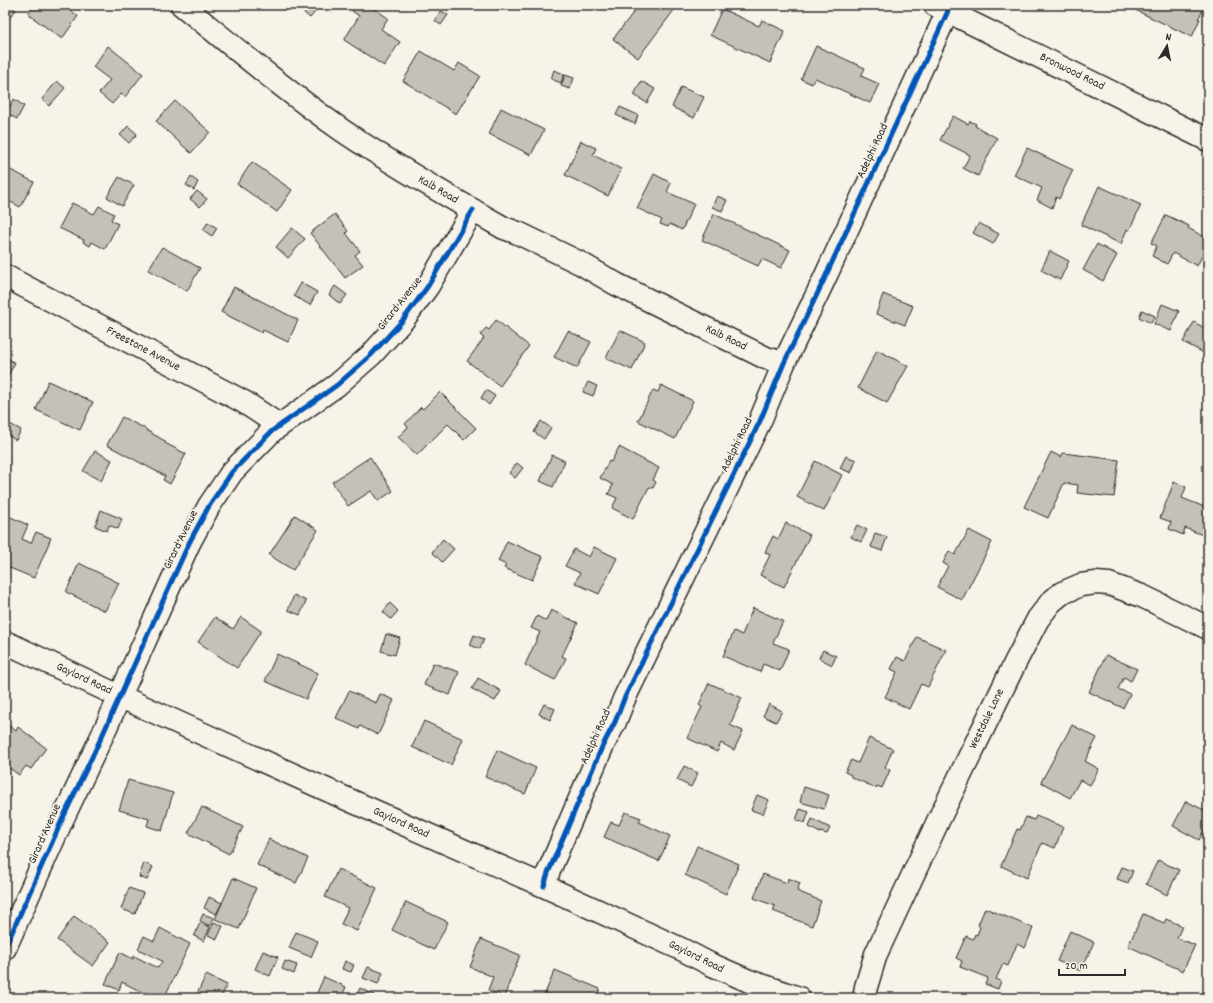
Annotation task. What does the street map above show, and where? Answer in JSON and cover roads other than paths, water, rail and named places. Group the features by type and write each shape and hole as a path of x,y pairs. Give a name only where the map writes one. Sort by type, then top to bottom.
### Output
{"street":[{"name":"Kalb Road","path":"182,5 268,76 343,131 417,178 504,228 518,233 573,260 616,284 766,358 784,363"},
{"name":"Bronwood Road","path":"942,8 1208,140"},
{"name":"Adelphi Road","path":"544,886 548,873 624,699 760,421 784,363 822,284 942,8"},
{"name":"Girard Avenue","path":"5,948 164,596 183,558 188,543 209,506 232,472 272,431 337,385 371,355 397,326 428,286 473,210"},
{"name":"Freestone Avenue","path":"5,276 244,402 271,420 277,427"},
{"name":"Westdale Lane","path":"864,998 876,954 939,820 1016,661 1038,619 1051,602 1062,593 1081,585 1096,582 1109,584 1142,596 1208,628"},
{"name":"Gaylord Road","path":"5,642 119,696 544,886 710,964 749,981 799,998"}]}
